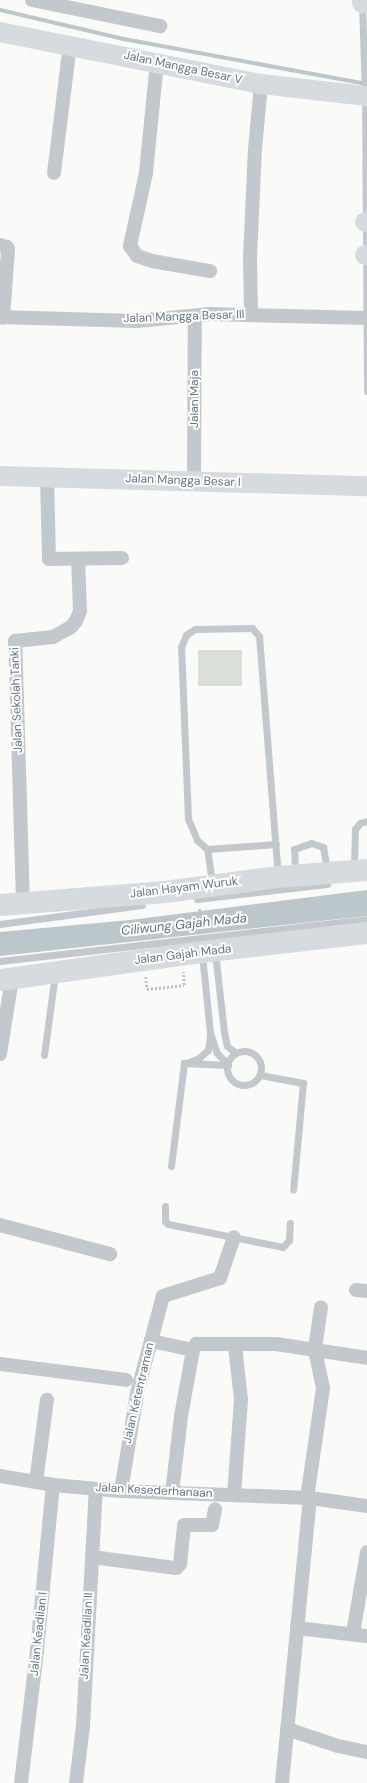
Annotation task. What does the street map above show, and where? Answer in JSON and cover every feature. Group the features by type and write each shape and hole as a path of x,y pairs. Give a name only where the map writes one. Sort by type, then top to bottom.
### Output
{"main road":[{"name":"Jalan Hayam Wuruk","path":"0,905 165,892 212,884 286,876 332,877 360,870"},
{"name":"Jalan Gajah Mada","path":"4,973 55,972 208,951 367,933"}],"street":[{"path":"32,0 90,6 160,26"},
{"name":"Jalan Mangga Besar V","path":"0,32 157,62 261,84 365,90"},
{"path":"54,173 70,45"},
{"path":"157,62 146,173 130,246 137,256 152,261 210,271"},
{"path":"251,314 250,258 255,148 261,84"},
{"path":"0,245 7,247 8,250 1,318"},
{"name":"Jalan Mangga Besar III","path":"1,318 137,320 195,317 210,314 251,314 366,318"},
{"name":"Jalan Maja","path":"194,482 195,317"},
{"name":"Jalan Mangga Besar I","path":"0,476 367,486"},
{"path":"47,477 47,557 52,560 122,558"},
{"name":"Jalan Sekolah Tanki","path":"23,903 15,641 52,637 62,633 76,621 80,611 78,560"},
{"path":"0,1054 4,973"},
{"path":"0,1225 110,1254"},
{"name":"Jalan Ketentraman","path":"121,1491 137,1393 163,1296 220,1278 234,1237"},
{"path":"282,1783 308,1498 323,1388 315,1349 321,1307"},
{"path":"151,1341 192,1350"},
{"path":"172,1493 181,1416 192,1350 196,1344 235,1346 276,1344 367,1358"},
{"path":"234,1495 241,1400 235,1346"},
{"path":"0,1364 126,1380"},
{"path":"36,1482 47,1400"},
{"name":"Jalan Kesederhanaan","path":"0,1476 96,1489 308,1498 367,1506"},
{"name":"Jalan Keadilan I","path":"21,1783 38,1650 53,1484"},
{"name":"Jalan Keadilan II","path":"76,1783 83,1726 96,1489"},
{"path":"92,1557 176,1568 180,1564 184,1525 212,1525 215,1509"},
{"path":"353,1633 367,1552"},
{"path":"297,1628 353,1633 367,1636"},
{"path":"287,1729 338,1746 367,1752"}],"lane":[{"path":"363,2 367,392"},
{"path":"212,884 207,849 198,840 188,819 181,647 186,635 194,629 252,628 258,636 276,844 286,876"},
{"path":"360,870 355,829 360,822 367,821"},
{"path":"207,849 276,844"},
{"path":"192,899 332,877 324,847 318,844 304,844 298,846 293,852 286,876"},
{"path":"0,924 154,903"},
{"path":"4,973 367,919"},
{"path":"208,951 227,1046 236,1053"},
{"path":"172,1166 183,1066 186,1063 199,1058 208,1050 210,1033 208,951"},
{"path":"44,1055 55,972"},
{"path":"210,1033 224,1032"},
{"path":"210,1033 217,1053 228,1065 231,1079 239,1084 253,1082 260,1075 261,1065 256,1056 246,1051 236,1053 228,1065"},
{"path":"186,1063 228,1065"},
{"path":"260,1075 303,1083 294,1190"},
{"path":"165,1206 165,1221 168,1224 283,1247 289,1240 290,1223"}],"path":[{"path":"142,938 141,923 200,915 199,908"},
{"path":"145,969 147,989 184,985"}],"shaded area":[{"path":"198,650 242,650 242,686 198,686"}],"water":[{"name":"Ciliwung Gajah Mada","path":"367,890 367,916 0,956 0,932 130,920"}],"waterway":[{"path":"0,10 124,39 367,84"}]}
